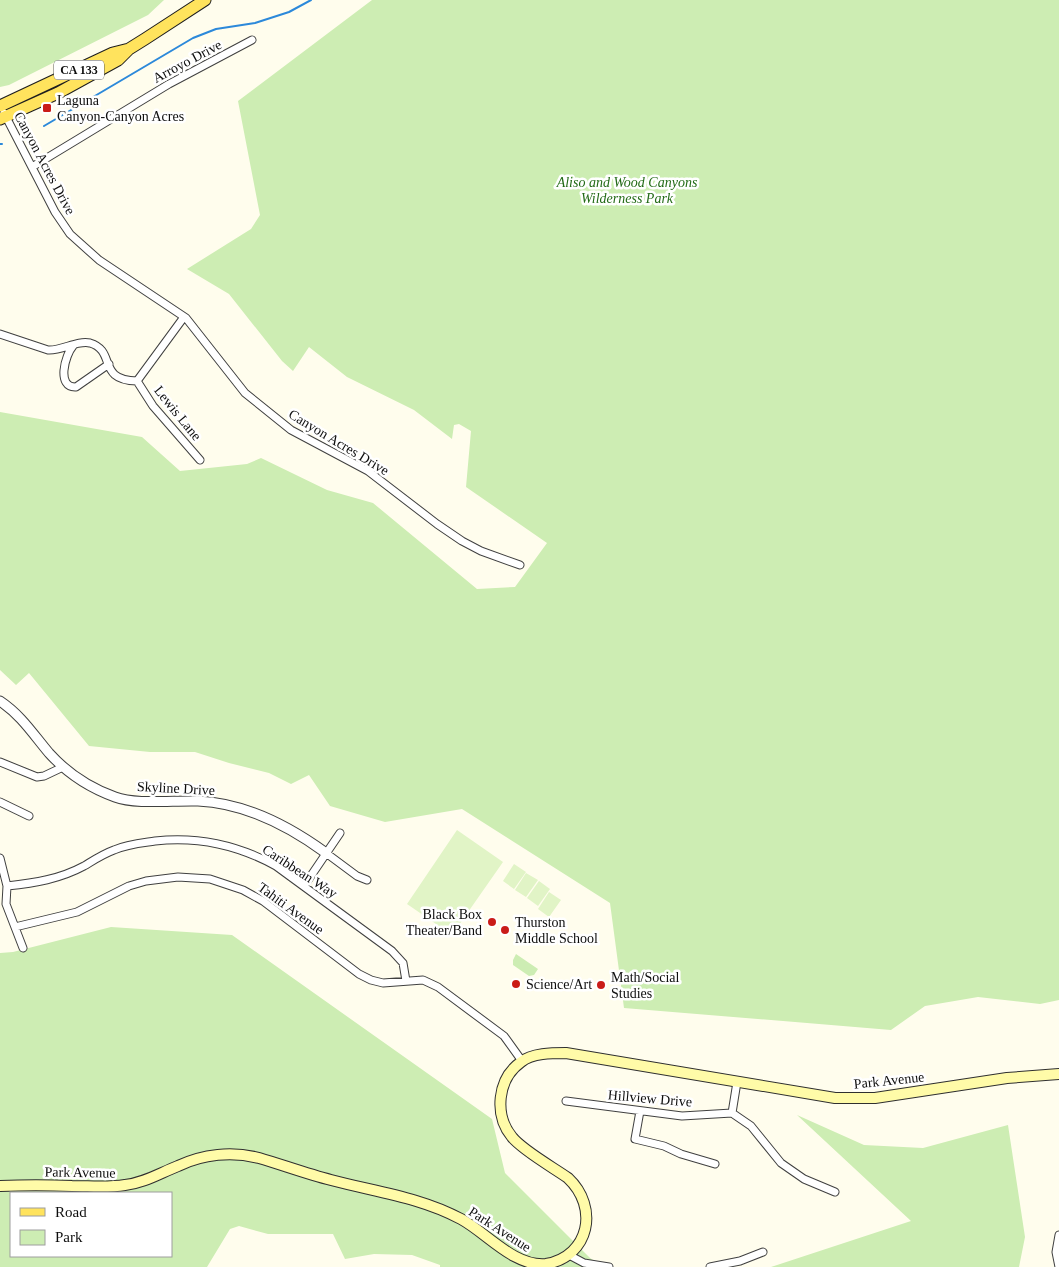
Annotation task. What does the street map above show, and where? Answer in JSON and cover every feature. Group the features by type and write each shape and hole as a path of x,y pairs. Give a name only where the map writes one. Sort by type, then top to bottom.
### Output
{"main road":[{"name":"CA 133","path":"1,112 58,93 118,60 129,49 205,0"},
{"name":"Park Avenue","path":"0,1186 111,1187 128,1185 152,1178 200,1157 226,1154 242,1155 331,1180 409,1198 432,1206 464,1220 514,1258 535,1265 545,1264 569,1255 578,1244 587,1224 586,1204 576,1185 514,1140 508,1132 500,1113 503,1083 510,1072 522,1061 546,1053 566,1053 835,1098 856,1099 875,1098 1007,1078 1059,1074"}],"street":[{"name":"Arroyo Drive","path":"32,167 168,84 252,40"},
{"name":"Canyon Acres Drive","path":"1,112 55,212 70,234 82,246 126,279 184,317 245,393 291,430 368,471 462,541 481,551 520,565"},
{"path":"0,334 48,350 56,350 88,342 102,352 109,364 110,370 117,377 138,381 184,317"},
{"path":"73,346 69,350 64,372 65,381 68,386 76,387 109,364"},
{"name":"Lewis Lane","path":"138,381 153,406 200,460"},
{"name":"Skyline Drive","path":"0,701 20,717 48,751 76,778 116,797 137,801 201,801 247,810 286,827 357,876 367,880"},
{"path":"0,762 37,777 44,776 63,767"},
{"path":"0,802 29,816"},
{"path":"304,886 340,833"},
{"name":"Caribbean Way","path":"7,886 42,882 57,878 116,849 133,844 183,839 233,847 255,855 276,866 392,951 403,963 406,981"},
{"path":"0,858 7,886 6,904 23,948"},
{"name":"Tahiti Avenue","path":"15,927 78,912 129,886 146,881 178,877 210,879 243,890 263,901 359,974 371,980 383,983 423,980 438,987 504,1036 522,1061"},
{"path":"736,1082 732,1113 751,1126 782,1163 804,1179 835,1192"},
{"name":"Hillview Drive","path":"566,1101 682,1116 732,1113"},
{"path":"640,1111 635,1139 664,1146 681,1154 715,1164"},
{"path":"1058,1267 1056,1252 1059,1234"},
{"path":"710,1267 740,1261 763,1252"},
{"path":"569,1255 578,1261 608,1267"}],"green space":[{"path":"0,0 164,0 148,15 9,85 0,87"},
{"name":"Aliso and Wood Canyons Wilderness Park","path":"372,0 1059,0 1059,1000 1040,1004 978,997 925,1006 891,1030 624,1008 610,903 462,809 385,822 330,806 309,775 291,784 269,773 195,752 150,752 89,746 29,673 16,685 0,670 0,412 142,437 180,471 247,464 261,458 327,490 373,503 477,589 515,587 547,543 466,487 471,431 459,424 454,425 452,439 414,410 347,377 309,347 293,371 282,361 229,294 187,269 251,229 260,215 238,101"},
{"path":"457,830 503,862 452,935 407,904"},
{"path":"514,864 526,872 514,889 503,881"},
{"path":"526,873 538,880 526,897 515,890"},
{"path":"539,881 550,889 538,906 527,898"},
{"path":"549,892 561,900 549,917 538,909"},
{"path":"111,927 232,935 492,1119 505,1173 590,1258 604,1267 440,1267 440,1265 412,1255 374,1254 345,1259 333,1234 268,1234 239,1226 230,1229 207,1267 0,1267 0,953 13,952"},
{"path":"516,954 538,969 534,975 529,976 513,965"},
{"path":"797,1115 864,1145 923,1148 1008,1125 1025,1237 1019,1267 771,1267 911,1221"}],"waterway":[{"path":"44,126 193,38 216,29 255,23 289,12 311,0"}],"place":[{"name":"Laguna Canyon-Canyon Acres","path":"47,108"},
{"name":"Black Box Theater/Band","path":"492,922"},
{"name":"Thurston Middle School","path":"505,930"},
{"name":"Science/Art","path":"516,984"},
{"name":"Math/Social Studies","path":"601,985"}]}
